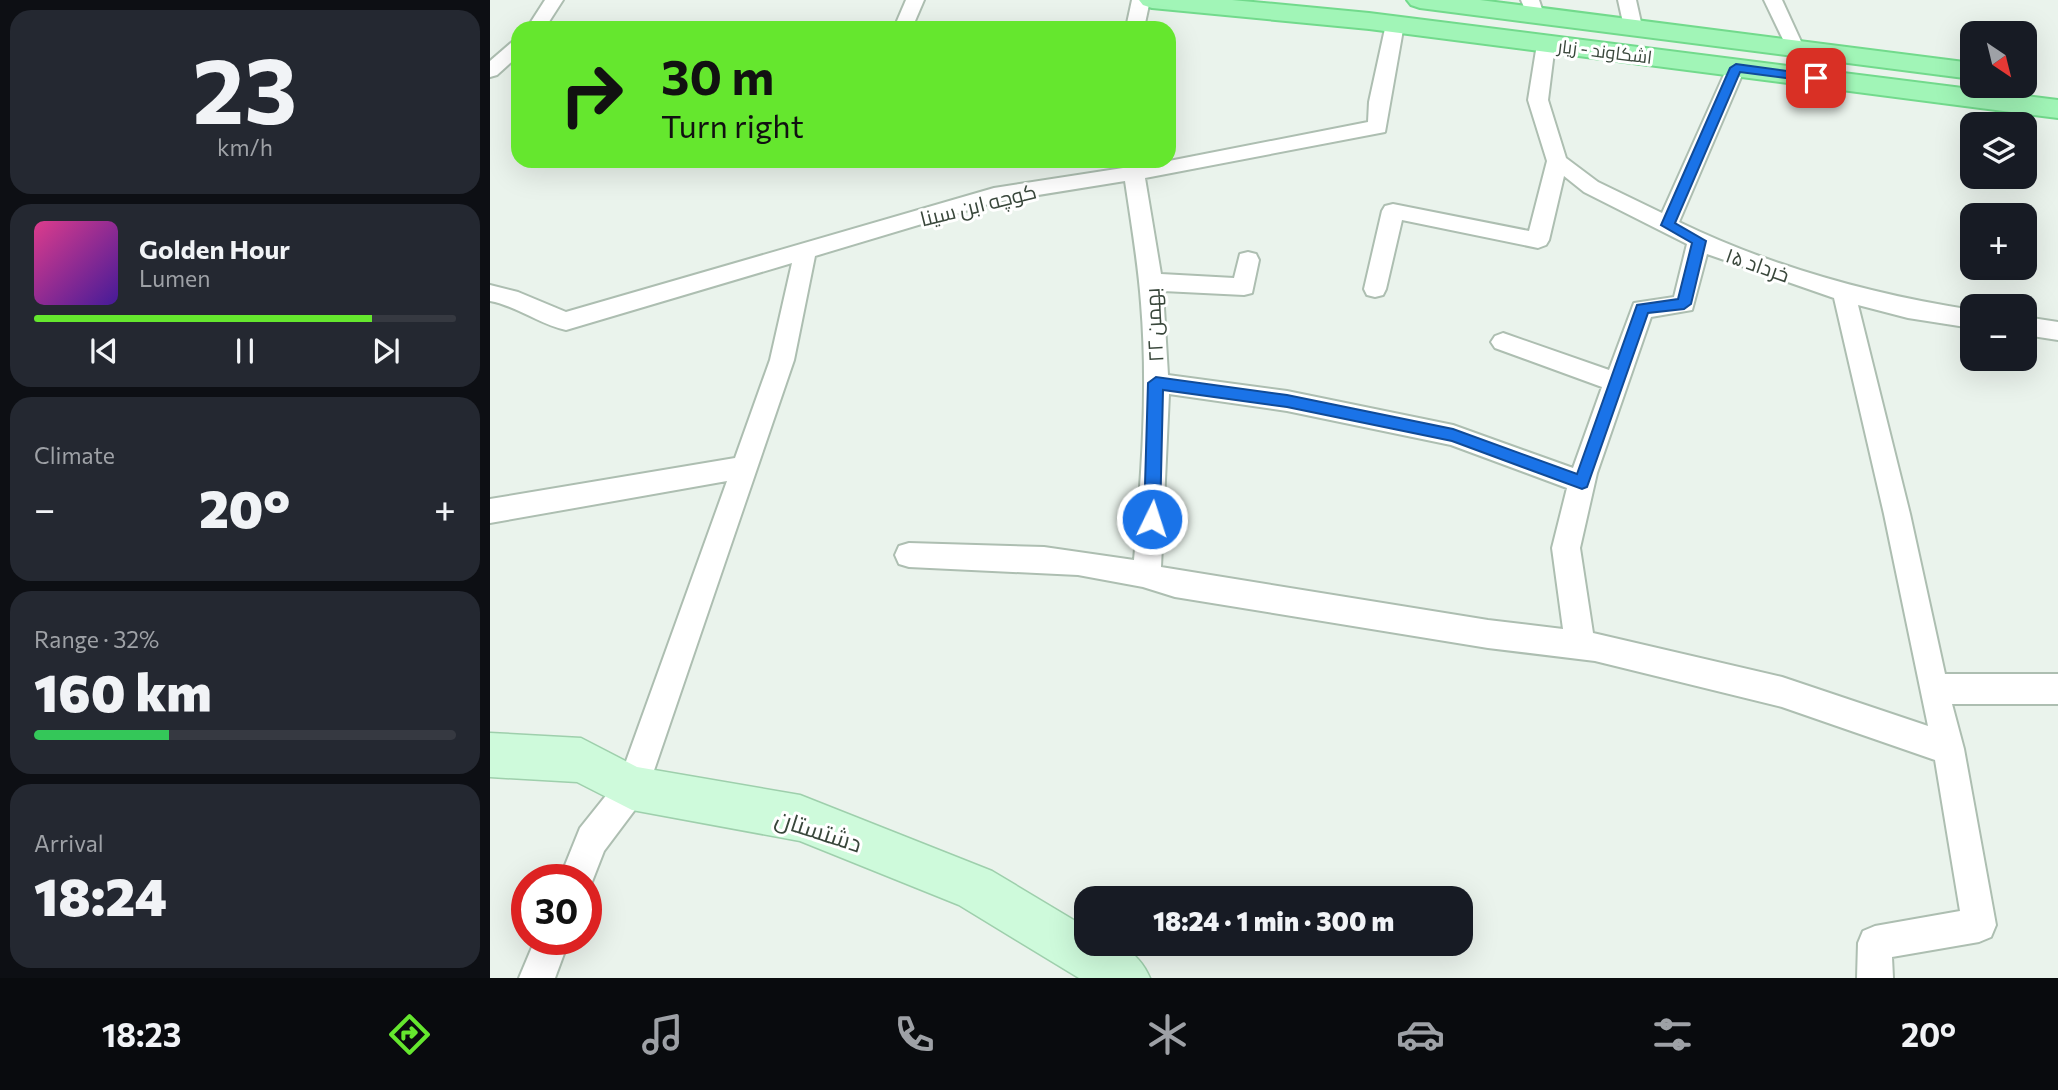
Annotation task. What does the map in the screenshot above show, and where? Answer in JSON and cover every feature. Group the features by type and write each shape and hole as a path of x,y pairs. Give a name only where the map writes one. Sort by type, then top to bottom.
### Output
{"main road":[{"name":"اشکاوند - زیار","path":"1420,0 1532,7 1633,27 1960,69"},
{"name":"اشکاوند - زیار","path":"1171,1 1259,5 2058,109"}],"street":[{"path":"540,21 554,0"},
{"path":"906,21 915,0"},
{"path":"1136,21 1141,0"},
{"path":"1627,0 1633,27"},
{"path":"1773,0 1795,48"},
{"name":"کوچه ابن سینا","path":"1176,160 1378,127 1379,102 1395,24"},
{"path":"1375,289 1393,211 1538,240 1557,162 1538,100 1546,44"},
{"path":"490,71 511,52"},
{"path":"1667,225 1736,68"},
{"name":"۱۵ خرداد","path":"1557,162 1591,187 1722,252 1844,293 1908,309 1960,317"},
{"name":"کوچه ابن سینا","path":"490,293 522,300 534,312 549,319 566,321 994,195 1128,168"},
{"name":"۲۲ بهمن","path":"1133,168 1150,282 1156,383 1154,491 1147,573"},
{"path":"1580,645 1566,548 1582,482 1642,309 1684,304 1699,241"},
{"path":"582,864 592,840 632,788 782,360 805,252"},
{"path":"1150,282 1244,287 1248,260"},
{"path":"1844,293 1949,749 1979,925 1875,943 1875,978"},
{"path":"2037,328 2058,331"},
{"path":"1503,342 1616,382"},
{"path":"1156,383 1287,401 1453,435 1582,482"},
{"path":"490,511 744,467"},
{"path":"909,555 1096,564 1147,573 1189,586 1488,634 1580,645 1782,692 1949,749"},
{"path":"1933,688 2058,689"},
{"name":"دشتستان","path":"490,755 581,760 632,788 800,818 975,888 1125,978"},
{"path":"537,978 546,955"}],"route":[{"path":"1152,519 1156,383 1287,401 1453,435 1582,482 1642,309 1684,304 1699,241 1667,225 1736,68 1816,78"}]}
